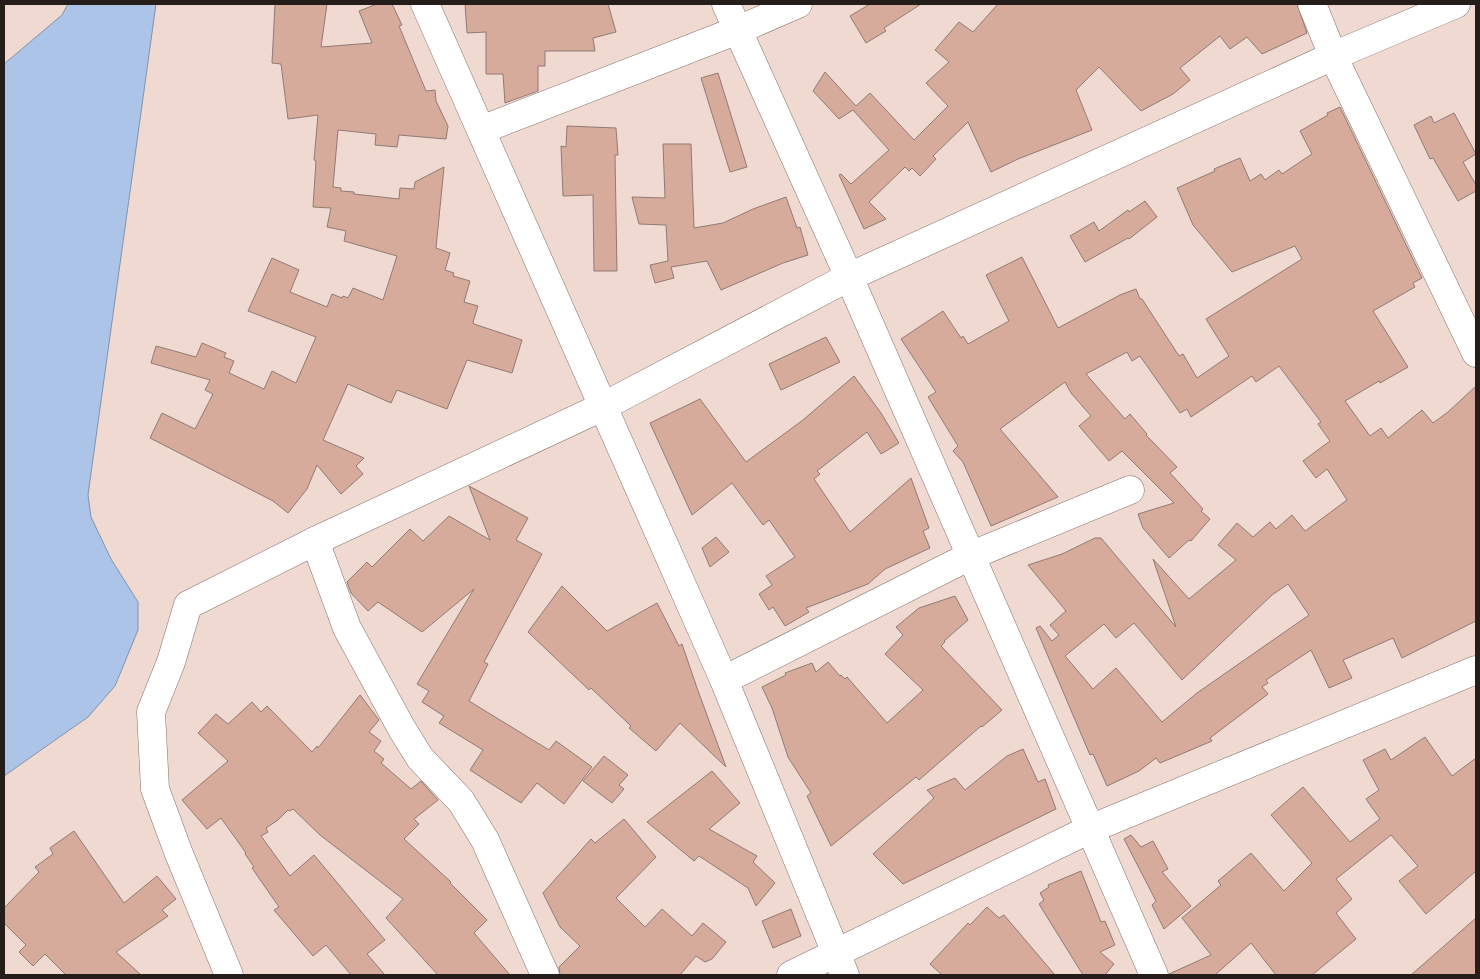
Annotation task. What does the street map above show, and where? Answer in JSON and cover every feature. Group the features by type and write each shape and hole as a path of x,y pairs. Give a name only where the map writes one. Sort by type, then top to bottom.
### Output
{"street":[{"path":"425,4 724,680 840,965"},
{"path":"726,4 849,277 1154,975"},
{"path":"481,130 738,30 798,4"},
{"path":"1312,4 1333,56 1476,353"},
{"path":"229,975 156,789 151,712 171,662 188,605 315,541 602,407 849,277 1333,56 1456,4"},
{"path":"724,680 970,556 1130,490"},
{"path":"315,541 347,628 420,758 461,801 485,840 545,975"},
{"path":"791,975 840,965 1090,829 1476,670"}],"water":[{"path":"68,4 156,4 88,495 91,517 111,559 138,602 138,630 115,686 88,717 4,776 4,64 62,15"}],"building":[{"path":"275,4 327,4 321,47 372,43 359,11 377,4 392,4 402,25 399,26 426,91 435,90 436,101 448,126 446,139 399,135 397,147 375,145 376,134 338,130 333,187 341,188 341,191 354,192 354,194 399,199 400,188 414,189 415,182 444,167 436,248 450,253 445,270 454,273 453,276 470,281 464,302 478,306 474,324 522,340 512,373 467,360 447,409 397,390 391,403 348,384 323,440 364,458 356,466 363,474 341,494 317,465 307,489 288,513 273,501 150,438 162,413 195,429 213,394 205,390 210,380 151,363 156,346 196,357 202,343 226,353 224,357 234,361 229,373 264,389 272,371 296,383 316,337 248,311 272,258 299,270 290,292 327,307 332,294 348,298 353,288 383,300 397,256 344,241 346,231 327,227 331,208 313,207 316,161 314,160 318,115 288,119 281,64 272,63"},
{"path":"465,4 608,4 616,32 593,38 595,51 545,51 545,66 538,66 538,91 505,103 503,74 486,74 486,32 467,33"},
{"path":"870,4 921,4 884,28 886,31 866,43 850,16"},
{"path":"998,4 1297,4 1307,33 1262,54 1247,37 1230,49 1220,36 1180,68 1190,80 1173,94 1141,111 1099,67 1076,90 1092,130 1018,159 991,172 968,122 933,156 936,159 920,176 912,168 909,171 905,167 869,202 886,219 864,229 839,175 841,174 851,184 889,150 853,110 839,119 813,91 825,72 856,106 870,93 914,140 948,106 926,83 949,62 935,50 959,22 973,32"},
{"path":"718,73 747,167 730,172 701,78"},
{"path":"1340,107 1422,278 1413,283 1415,287 1373,311 1408,367 1345,401 1370,436 1381,428 1388,438 1422,410 1433,423 1476,386 1476,621 1402,658 1393,638 1343,660 1352,678 1329,688 1311,650 1266,680 1268,683 1262,687 1268,694 1210,738 1212,741 1160,763 1156,758 1139,771 1107,786 1093,754 1090,755 1036,628 1040,626 1052,641 1059,635 1050,625 1066,611 1028,565 1062,554 1095,538 1101,538 1176,627 1153,559 1189,599 1236,560 1218,545 1237,523 1253,537 1270,522 1276,529 1292,515 1305,531 1308,529 1347,500 1327,469 1316,478 1303,461 1330,441 1318,424 1321,422 1279,366 1256,382 1252,376 1191,417 1187,409 1180,413 1140,356 1132,361 1127,352 1086,374 1125,419 1130,414 1146,435 1177,467 1170,473 1203,509 1201,511 1210,519 1191,541 1189,540 1169,558 1143,528 1138,514 1174,503 1122,451 1109,461 1079,426 1091,416 1071,393 1065,382 1000,429 1058,497 991,526 963,462 953,451 958,446 928,397 936,392 901,339 943,311 961,338 963,336 968,344 1009,321 986,275 1022,257 1058,328 1120,295 1136,289 1140,299 1142,299 1179,356 1183,354 1197,378 1229,356 1206,319 1302,259 1295,246 1232,272 1193,225 1177,188 1240,158 1250,181 1261,174 1265,180 1279,170 1282,174 1312,154 1300,131 1328,115 1327,113","holes":["1288,584 1309,615 1197,693 1162,722 1116,668 1093,689 1065,656 1104,624 1116,638 1134,623 1182,680 1272,595"]},
{"path":"1454,113 1476,154 1463,162 1476,185 1476,191 1458,201 1433,158 1430,159 1414,125 1431,116 1434,123"},
{"path":"567,126 616,128 618,155 615,155 617,271 594,271 593,195 563,196 561,146 566,147"},
{"path":"663,144 691,144 694,228 723,223 786,197 797,228 800,227 808,255 783,263 721,290 707,261 671,267 674,278 655,283 650,265 668,261 666,225 639,224 632,197 665,198"},
{"path":"1145,201 1157,217 1129,239 1085,262 1070,236 1094,222 1099,231 1128,210 1129,212"},
{"path":"826,337 840,362 781,390 769,364"},
{"path":"854,376 881,413 899,443 881,454 867,432 817,471 820,474 814,479 850,532 911,478 929,528 923,531 930,548 885,569 868,584 806,608 809,612 785,626 773,607 769,610 759,594 772,585 766,576 795,557 769,520 763,525 732,483 692,515 650,423 700,399 746,462 803,420"},
{"path":"469,486 528,518 516,540 542,554 484,662 488,664 469,701 549,750 556,741 592,767 564,804 537,783 521,803 470,770 483,750 439,723 444,716 422,702 429,691 417,684 474,589 422,632 378,602 368,611 351,593 347,582 367,562 372,567 410,529 423,541 449,516 490,540"},
{"path":"716,537 729,552 710,567 702,548"},
{"path":"562,586 607,631 657,603 679,646 682,644 726,767 680,723 656,751 629,728 631,726 591,688 589,690 528,632"},
{"path":"955,596 968,620 944,641 941,646 1002,710 919,780 916,777 831,846 807,796 811,793 788,757 772,708 762,687 786,675 785,673 812,663 816,672 828,662 840,676 845,679 847,677 887,723 923,690 885,654 903,635 896,627 919,608"},
{"path":"360,695 379,720 369,732 381,741 374,751 384,759 381,763 411,789 421,781 438,800 414,819 419,824 404,839 451,882 487,920 474,933 510,975 438,975 386,918 403,899 320,835 293,809 288,810 266,828 268,832 261,836 290,876 314,855 385,940 367,954 385,975 351,975 326,945 313,956 274,910 279,907 252,868 254,867 246,853 221,818 207,829 182,800 228,761 198,733 216,714 228,724 252,702 261,712 267,706 312,752 317,746 318,748"},
{"path":"1425,737 1452,776 1476,758 1476,871 1426,914 1399,881 1418,866 1391,835 1336,879 1352,899 1336,913 1356,939 1312,975 1276,975 1251,943 1215,975 1169,975 1211,955 1182,918 1221,885 1218,881 1251,853 1284,891 1312,863 1271,815 1303,787 1350,842 1380,819 1366,799 1379,790 1363,760 1385,749 1391,760"},
{"path":"1023,749 1038,782 1045,779 1056,809 903,884 873,854 934,798 927,790 955,778 965,790 1007,756"},
{"path":"604,756 628,775 619,785 624,789 612,803 583,781"},
{"path":"712,771 740,803 709,829 757,856 753,862 775,883 756,906 748,888 699,856 694,861 647,822"},
{"path":"624,819 656,857 616,898 645,927 662,909 692,936 703,923 726,942 712,959 705,962 696,956 680,975 560,975 559,967 580,946 560,927 543,893 591,839 595,843"},
{"path":"74,831 124,903 157,876 176,899 162,910 168,916 116,952 141,975 66,975 45,954 33,966 19,952 26,945 4,923 4,908 39,872 35,867 53,854 50,848"},
{"path":"1131,835 1141,847 1153,841 1168,869 1162,872 1191,906 1164,929 1152,905 1156,901 1124,839"},
{"path":"1081,871 1101,922 1105,921 1115,945 1100,952 1114,964 1105,975 1083,975 1039,904 1044,900 1040,893 1049,887 1048,885"},
{"path":"987,907 999,918 1004,915 1055,975 942,975 930,964 968,923 970,925"},
{"path":"791,909 801,936 773,948 762,921"},
{"path":"1476,918 1476,975 1411,975"}]}
